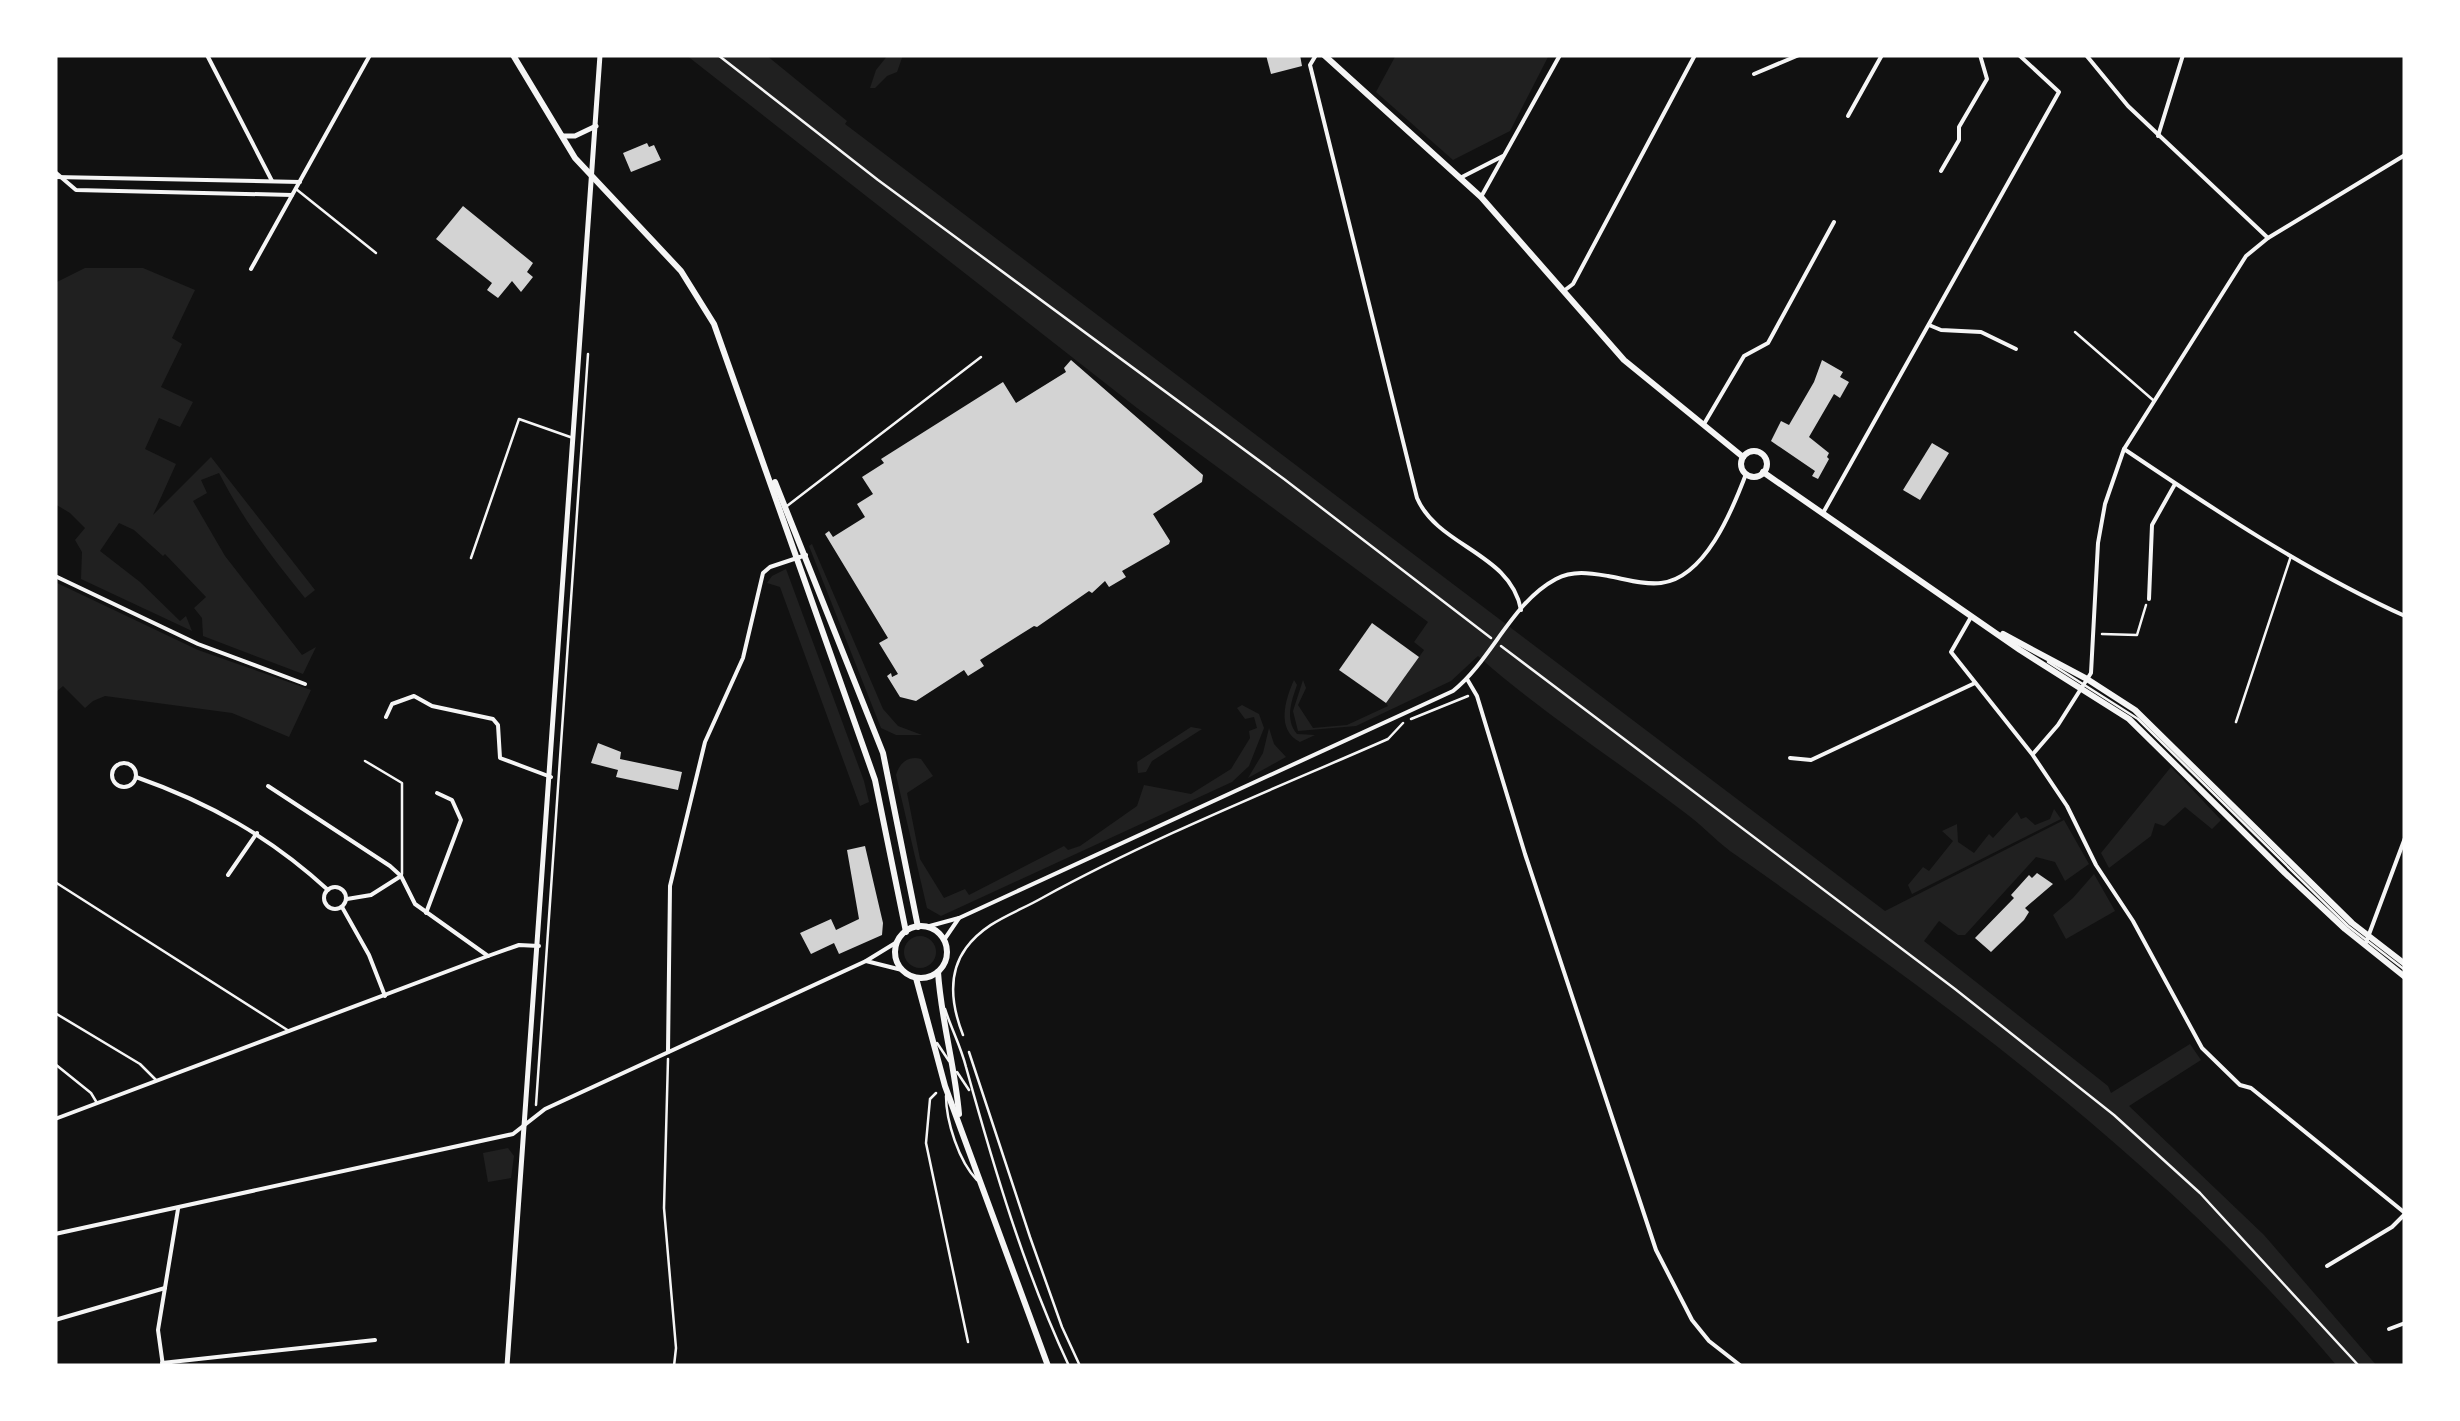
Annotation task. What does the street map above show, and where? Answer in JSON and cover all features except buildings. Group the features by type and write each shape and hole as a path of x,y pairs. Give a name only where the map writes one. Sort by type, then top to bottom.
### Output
{"main road":[{"path":"512,55 575,158 663,250 702,300 723,346 875,780 906,932"},
{"path":"1324,55 1481,197 1624,360 1743,457"},
{"path":"1749,452 1761,454 1766,465 1763,472 1756,476 1746,474 1741,466 1743,457 1749,452"},
{"path":"762,454 883,753 922,927 944,940 946,956 938,972 938,988 955,1070 960,1126"},
{"path":"1763,472 1972,616 2085,683"},
{"path":"1995,631 2034,648 2135,723 2285,874 2405,970"},
{"path":"922,927 906,932 897,942 896,955 902,970 916,978 938,972"},
{"path":"916,978 945,1086 1048,1366"}],"street":[{"path":"207,55 272,181"},
{"path":"251,269 370,55"},
{"path":"508,1366 600,55"},
{"path":"1316,55 1310,65 1317,100 1418,498 1429,516 1511,582 1521,611"},
{"path":"1481,197 1560,55"},
{"path":"1565,290 1572,284 1695,55"},
{"path":"1754,74 1799,55"},
{"path":"1848,116 1882,55"},
{"path":"1941,171 1959,140 1959,127 1987,79 1980,55"},
{"path":"1823,513 2058,92 2018,55"},
{"path":"2086,55 2128,106 2268,238"},
{"path":"2158,136 2183,55"},
{"path":"562,136 581,134 596,126"},
{"path":"2032,754 2058,725 2092,667 2101,523 2124,449 2154,400 2246,256 2268,238 2405,155"},
{"path":"1460,178 1503,156"},
{"path":"57,175 300,182"},
{"path":"57,175 76,190 292,195"},
{"path":"1704,424 1744,356 1768,343 1834,222"},
{"path":"1929,325 1941,330 1981,332 2016,349"},
{"path":"2124,449 2354,592 2405,616"},
{"path":"922,927 958,918 1453,691 1480,665 1543,588 1567,574 1662,583 1687,574 1708,550 1746,474"},
{"path":"2149,599 2152,525 2175,484"},
{"path":"668,1052 670,886 698,764 743,658 763,573 806,555"},
{"path":"55,576 198,644 305,684"},
{"path":"1972,616 1950,652 2032,754 2067,806 2202,1048 2240,1085 2250,1088 2405,1213 2392,1226 2327,1266"},
{"path":"1467,679 1476,696 1656,1250 1692,1320 1741,1366"},
{"path":"1790,758 1810,760 1975,682"},
{"path":"386,718 392,704 414,696 432,706 493,719 498,725 500,758 551,777"},
{"path":"126,764 134,768 136,777 131,785 122,786 114,782 112,773 117,765 126,764"},
{"path":"136,777 200,802 257,832 328,890"},
{"path":"268,786 402,876 408,894 426,913 488,956"},
{"path":"426,913 460,820 452,800 437,793"},
{"path":"228,875 257,832"},
{"path":"2367,940 2405,838"},
{"path":"346,899 371,895 402,876"},
{"path":"338,888 346,899 342,907 334,910 325,904 324,896 328,890 338,888"},
{"path":"342,907 369,955 384,996"},
{"path":"944,940 958,918"},
{"path":"55,1234 513,1134 536,1114 866,961 897,942"},
{"path":"55,1118 488,956 519,945 539,946"},
{"path":"866,961 902,970"},
{"path":"178,1209 158,1330 162,1364 375,1340"},
{"path":"55,1320 164,1288"},
{"path":"2389,1329 2405,1323"}],"lane":[{"path":"296,189 376,252"},
{"path":"2075,332 2154,400"},
{"path":"786,508 981,357"},
{"path":"471,558 520,419 574,438"},
{"path":"2236,722 2292,555"},
{"path":"365,760 402,783 402,876"},
{"path":"55,882 290,1032"},
{"path":"938,988 1046,1313 1068,1366"},
{"path":"55,1013 140,1064 156,1082"},
{"path":"933,1038 970,1091"},
{"path":"55,1064 91,1093 97,1104"},
{"path":"945,1086 946,1109 968,1171 982,1184"}],"path":[{"path":"718,55 878,180 1284,479 2114,1114 2200,1194 2360,1366"},
{"path":"536,1114 588,350"},
{"path":"2094,634 2137,636 2149,599"},
{"path":"1080,1366 1036,1256 960,1027 953,990 959,959 974,938 1001,917 1111,862 1388,739 1402,723 1463,696 1476,696"},
{"path":"668,1052 664,1208 676,1348 674,1366"},
{"path":"945,1086 930,1099 926,1142 968,1342"}],"shaded area":[{"path":"686,55 766,55 847,121 845,124 1885,911 2064,820 2089,864 2065,881 2055,862 2036,857 1965,935 1958,935 1939,921 1924,941 2108,1086 2111,1093 2190,1044 2201,1060 2129,1106 2264,1235 2377,1366 2337,1366 2200,1221 2050,1089 1892,967 1730,851 1478,656 1451,681 1356,726 1298,731 1293,711 1303,680 1306,688 1298,705 1313,728 1347,725 1388,706 1386,703 1424,650 1414,642 1428,622 1137,408"},
{"path":"888,55 903,55 897,72 870,88 876,70"},
{"path":"1396,55 1549,55 1510,131 1453,160 1376,92"},
{"path":"85,268 143,268 195,290 172,338 182,344 161,387 193,402 180,427 159,418 145,449 176,464 153,515 211,457 315,590 305,598 248,522 219,473 201,480 207,493 193,501 225,556 302,655 316,647 303,674 203,636 202,618 194,608 206,597 165,554 119,523 100,551 140,582 180,621 186,616 192,631 81,579 82,552 75,540 85,528 55,504 55,283"},
{"path":"812,544 883,709 898,726 922,735 896,735 881,728 809,546"},
{"path":"786,569 864,781 869,802 860,806 780,587 767,583"},
{"path":"55,582 198,650 311,690 289,737 232,713 105,696 85,708 63,686 55,693"},
{"path":"1294,680 1297,685 1291,723 1297,734 1315,735 1300,742 1292,737 1285,722"},
{"path":"1242,705 1259,714 1264,728 1249,766 1232,782 941,916 927,908 896,775 905,761 921,759 933,776 907,793 920,859 944,898 965,889 969,895 1064,846 1068,850 1080,846 1137,806 1144,785 1191,794 1231,769 1250,738 1249,731 1257,728 1254,717 1245,719 1237,708"},
{"path":"1191,727 1202,729 1152,761 1146,772 1138,773 1137,762"},
{"path":"1269,728 1274,744 1286,757 1248,778 1263,753"},
{"path":"2171,767 2221,820 2212,829 2185,807 2164,826 2155,823 2151,836 2109,868 2101,853"},
{"path":"2054,809 2061,819 1912,894 1908,885 1923,867 1929,871 1953,841 1942,831 1957,824 1958,842 1974,853 1989,834 1993,838 2017,812 2021,819 2026,817 2035,825 2050,819"},
{"path":"2094,874 2115,911 2066,939 2053,915"},
{"path":"920,936 932,940 936,952 932,964 920,968 908,964 904,952 908,940"},
{"path":"508,1148 514,1156 511,1178 488,1182 483,1153"}]}
